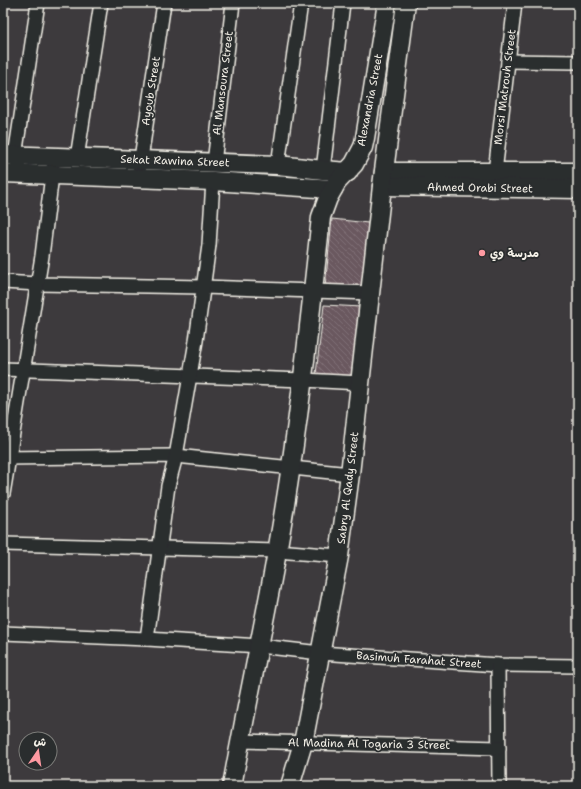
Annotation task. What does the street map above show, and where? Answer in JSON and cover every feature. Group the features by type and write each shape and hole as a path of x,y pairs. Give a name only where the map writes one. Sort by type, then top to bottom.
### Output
{"street":[{"path":"9,156 38,3"},
{"path":"77,158 100,3"},
{"name":"Ayoub Street","path":"138,178 164,3"},
{"name":"Al Mansoura Street","path":"214,163 233,3"},
{"path":"278,165 301,3"},
{"path":"323,170 343,3"},
{"name":"Alexandria Street","path":"333,189 348,172 359,155 365,138 387,3"},
{"name":"Alexandria Street","path":"383,179 406,3"},
{"name":"Morsi Matrouh Street","path":"495,172 515,3"},
{"path":"508,61 578,62"},
{"name":"Sekat Rawina Street","path":"9,156 278,165 348,172"},
{"path":"3,494 6,458 24,370 38,284 54,158"},
{"name":"Ahmed Orabi Street","path":"383,179 495,172 524,180 578,189"},
{"name":"Ahmed Orabi Street","path":"383,179 524,180 578,172"},
{"name":"Sekat Rawina Street","path":"3,173 213,181 333,189"},
{"name":"Sabry Al Qady Street","path":"290,786 303,743 339,556 361,383 383,179"},
{"path":"147,639 168,486 176,456 190,376 203,287 209,245 213,181"},
{"path":"232,786 260,646 290,468 303,380 321,217 333,189"},
{"path":"3,282 313,290 371,293"},
{"path":"3,368 361,383"},
{"path":"6,458 176,456 350,474"},
{"path":"3,544 277,551 339,556"},
{"name":"Basimuh Farahat Street","path":"3,633 147,639 260,646 320,653 498,665 578,666"},
{"path":"498,665 499,786"},
{"name":"Al Madina Al Togaria 3 Street","path":"240,741 499,748"}],"building":[{"path":"332,219 368,223 363,291 325,287"},
{"path":"324,305 361,307 356,376 316,374"}],"place":[{"name":"مدرسة وي","path":"482,253"}]}
